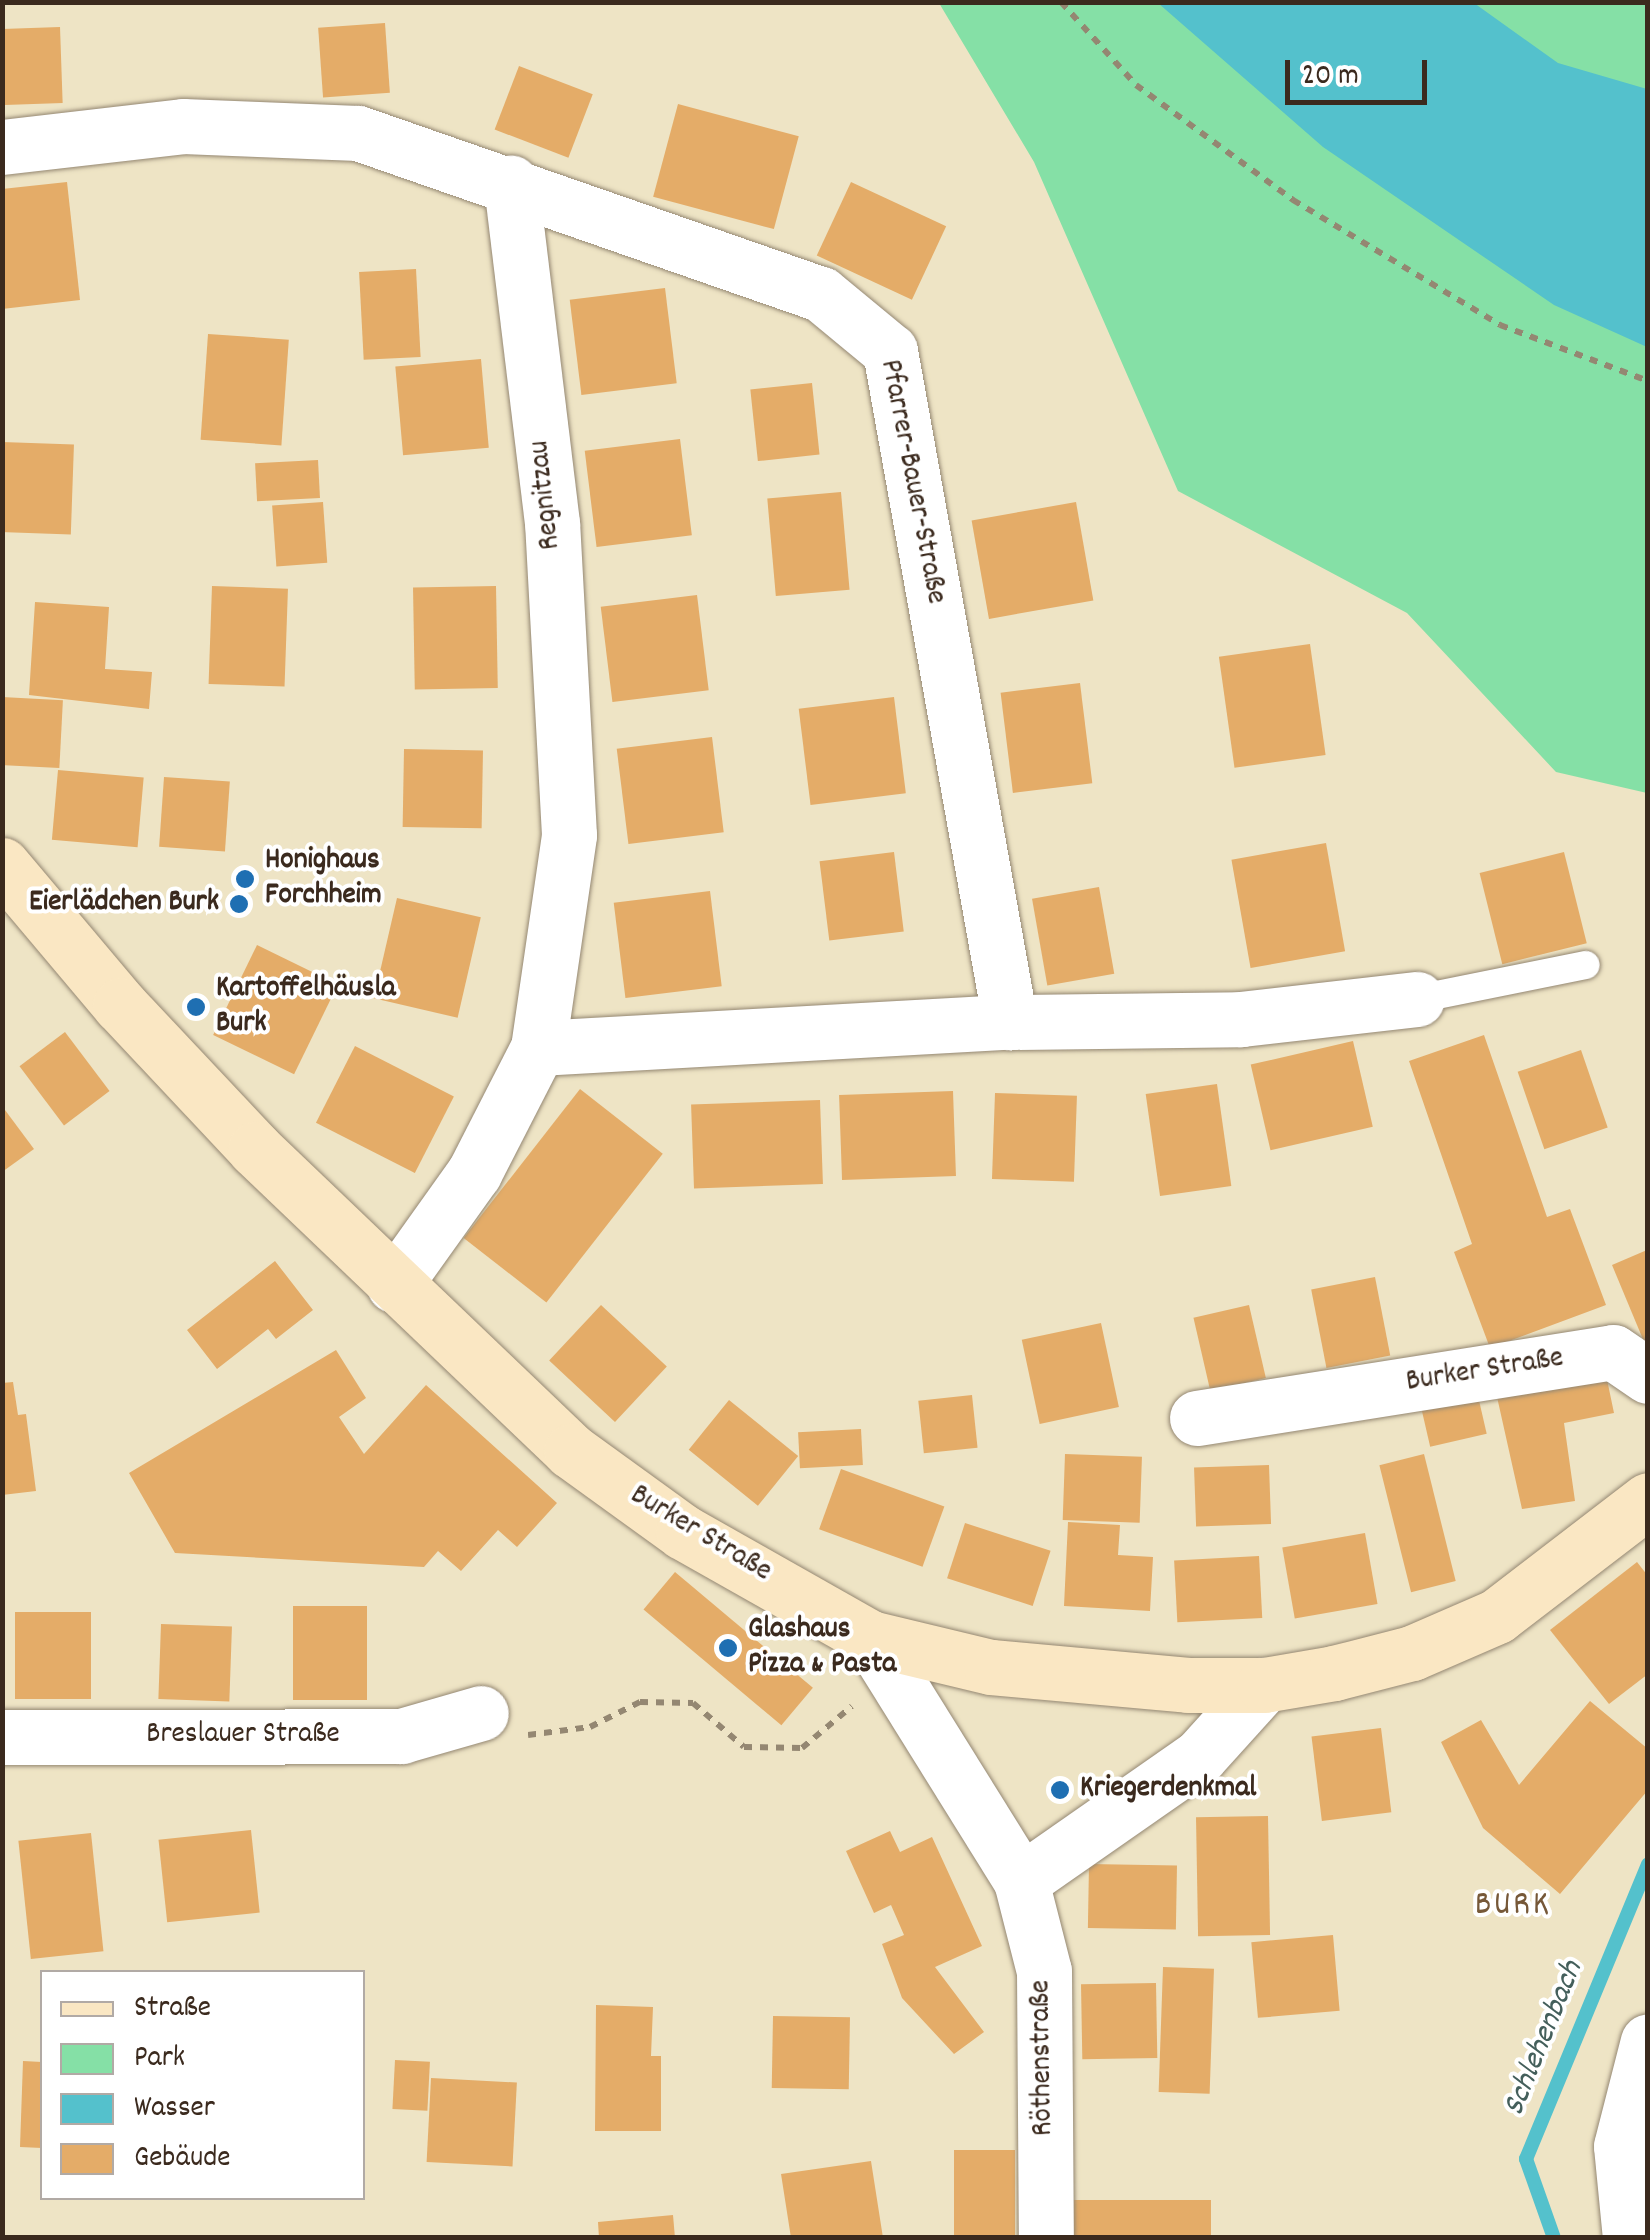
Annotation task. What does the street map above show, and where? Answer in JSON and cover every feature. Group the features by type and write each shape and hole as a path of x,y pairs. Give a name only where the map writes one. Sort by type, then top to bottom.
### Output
{"main road":[{"name":"Burker Straße","path":"2,865 120,1005 394,1285 572,1451 682,1532 881,1656 1188,1686 1264,1685 1412,1653 1497,1616 1648,1500"}],"street":[{"path":"2,148 183,126 358,133 511,182"},
{"name":"Pfarrer-Bauer-Straße","path":"511,182 822,294 890,350 1010,1022"},
{"name":"Regnitzau","path":"394,1285 474,1173 538,1048 570,835 552,523 511,182"},
{"path":"538,1048 1010,1022 1241,1019 1417,999"},
{"name":"Burker Straße","path":"1197,1418 1613,1352 1648,1376"},
{"name":"Röthenstraße","path":"881,1656 1021,1880 1044,1972 1046,2238"},
{"path":"1021,1880 1199,1757 1264,1685"},
{"name":"Breslauer Straße","path":"2,1737 400,1736 481,1713"},
{"path":"1630,2238 1621,2146 1648,2041"}],"lane":[{"path":"1417,999 1586,966"}],"path":[{"path":"1060,2 1136,85 1294,200 1500,325 1648,381"},
{"path":"481,1713 522,1735 590,1727 640,1702 694,1703 744,1747 802,1748 881,1656"}],"green space":[{"path":"939,3 1647,3 1647,793 1556,772 1407,613 1178,491 1034,162"}],"water":[{"path":"1158,3 1474,3 1558,63 1647,89 1647,347 1554,305 1323,147"}],"building":[{"path":"385,23 390,93 323,98 318,28"},
{"path":"60,27 63,103 5,105 2,29"},
{"path":"519,66 593,94 568,158 495,129"},
{"path":"678,104 799,136 774,229 653,197"},
{"path":"67,182 80,300 2,309 2,189"},
{"path":"851,182 946,226 912,300 817,255"},
{"path":"416,269 421,357 364,360 359,272"},
{"path":"665,288 677,383 581,395 570,300"},
{"path":"208,334 289,340 281,445 201,440"},
{"path":"481,359 489,448 403,455 395,366"},
{"path":"812,383 820,455 758,461 750,389"},
{"path":"680,439 692,535 597,547 585,451"},
{"path":"2,442 74,445 71,534 2,532"},
{"path":"318,460 320,498 257,501 255,463"},
{"path":"841,492 850,590 776,596 767,498"},
{"path":"323,502 327,563 276,566 272,506"},
{"path":"1076,502 1093,600 989,619 972,520"},
{"path":"212,586 288,589 285,687 209,684"},
{"path":"496,586 498,688 415,689 413,587"},
{"path":"697,595 709,690 612,702 601,607"},
{"path":"35,602 109,607 105,669 152,672 149,709 29,695"},
{"path":"1310,644 1326,755 1234,768 1219,657"},
{"path":"1080,683 1092,783 1013,793 1001,693"},
{"path":"2,697 63,700 59,768 2,765"},
{"path":"894,697 906,793 811,805 799,709"},
{"path":"712,737 724,832 628,844 617,749"},
{"path":"404,749 483,750 482,828 403,827"},
{"path":"58,770 144,777 138,847 52,840"},
{"path":"164,777 230,782 225,851 159,847"},
{"path":"1326,843 1345,951 1251,968 1231,860"},
{"path":"894,852 904,931 829,941 820,861"},
{"path":"1564,852 1587,943 1502,964 1480,873"},
{"path":"1099,887 1114,974 1047,985 1032,899"},
{"path":"710,891 722,986 625,998 614,903"},
{"path":"397,898 481,917 458,1018 374,998"},
{"path":"257,945 338,984 294,1074 213,1035"},
{"path":"65,1032 110,1091 64,1125 19,1066"},
{"path":"1484,1035 1547,1217 1570,1209 1606,1305 1490,1348 1454,1252 1472,1244 1409,1061"},
{"path":"1353,1041 1373,1127 1270,1150 1251,1065"},
{"path":"355,1046 454,1096 415,1173 316,1123"},
{"path":"1581,1050 1608,1128 1544,1149 1518,1072"},
{"path":"1217,1084 1231,1186 1160,1196 1146,1094"},
{"path":"580,1089 663,1154 546,1303 464,1238"},
{"path":"953,1091 956,1176 842,1180 839,1095"},
{"path":"995,1093 1077,1096 1074,1182 992,1179"},
{"path":"820,1100 823,1184 694,1188 691,1105"},
{"path":"5,1110 34,1149 2,1172 2,1112"},
{"path":"1647,1250 1647,1349 1612,1265"},
{"path":"275,1261 313,1310 276,1339 268,1329 217,1369 187,1330"},
{"path":"1375,1277 1390,1356 1326,1368 1311,1289"},
{"path":"601,1305 667,1366 615,1422 549,1361"},
{"path":"1249,1305 1266,1378 1210,1391 1193,1318"},
{"path":"1101,1323 1119,1407 1040,1424 1022,1340"},
{"path":"336,1350 366,1398 339,1417 364,1454 426,1385 557,1503 517,1547 498,1530 461,1571 438,1551 424,1567 175,1553 129,1473"},
{"path":"1604,1365 1614,1413 1564,1423 1575,1501 1522,1509 1495,1388"},
{"path":"13,1382 18,1415 26,1414 36,1491 2,1495 2,1383"},
{"path":"1475,1383 1487,1434 1430,1447 1418,1396"},
{"path":"972,1395 978,1448 924,1453 918,1401"},
{"path":"729,1400 798,1456 758,1506 689,1450"},
{"path":"861,1429 863,1465 800,1468 798,1432"},
{"path":"1065,1454 1142,1457 1140,1523 1063,1520"},
{"path":"1424,1454 1456,1581 1411,1592 1379,1465"},
{"path":"1269,1465 1271,1524 1196,1527 1194,1468"},
{"path":"841,1469 944,1507 922,1567 819,1529"},
{"path":"1068,1522 1120,1525 1118,1555 1153,1557 1150,1611 1064,1606"},
{"path":"965,1523 1051,1551 1033,1606 947,1578"},
{"path":"1365,1533 1378,1604 1295,1618 1282,1548"},
{"path":"1259,1556 1262,1618 1177,1622 1174,1560"},
{"path":"1637,1562 1648,1576 1648,1674 1609,1704 1550,1630"},
{"name":"Glashaus Pizza & Pasta","path":"675,1572 813,1688 781,1725 644,1610"},
{"path":"293,1606 367,1606 367,1700 293,1700"},
{"path":"15,1612 91,1612 91,1699 15,1699"},
{"path":"161,1624 232,1626 229,1701 158,1699"},
{"path":"1590,1701 1648,1749 1648,1790 1560,1894 1483,1828 1441,1742 1481,1720 1519,1785"},
{"path":"1381,1728 1391,1812 1322,1821 1312,1737"},
{"path":"1268,1816 1270,1935 1198,1936 1196,1817"},
{"path":"251,1830 260,1913 167,1922 159,1840"},
{"path":"890,1831 900,1852 932,1837 982,1946 935,1967 984,2032 954,2054 902,1998 882,1944 904,1935 891,1905 874,1913 846,1851"},
{"path":"91,1833 103,1951 31,1959 18,1841"},
{"path":"1089,1864 1177,1866 1176,1930 1088,1928"},
{"path":"1333,1935 1340,2011 1258,2018 1251,1942"},
{"path":"1163,1967 1214,1969 1210,2094 1159,2092"},
{"path":"1156,1983 1157,2058 1082,2059 1081,1984"},
{"path":"596,2005 653,2007 651,2056 661,2056 661,2131 595,2131"},
{"path":"773,2016 850,2017 849,2089 772,2088"},
{"path":"395,2060 430,2062 427,2111 392,2109"},
{"path":"23,2061 40,2062 40,2148 20,2147"},
{"path":"431,2078 517,2083 512,2166 427,2162"},
{"path":"954,2150 1015,2150 1015,2238 954,2238"},
{"path":"871,2161 883,2238 791,2238 781,2174"},
{"path":"1066,2200 1211,2200 1211,2238 1066,2238"},
{"path":"673,2215 675,2238 599,2238 598,2222"}],"waterway":[{"name":"Schlehenbach","path":"1554,2238 1526,2159 1648,1864"}],"place":[{"name":"Honighaus Forchheim","path":"245,879"},
{"name":"Eierlädchen Burk","path":"239,904"},
{"name":"Kartoffelhäusla Burk","path":"196,1007"},
{"name":"Glashaus Pizza & Pasta","path":"728,1648"},
{"name":"Kriegerdenkmal","path":"1060,1790"}],"district":[{"name":"BURK","path":"1513,1906"}]}
